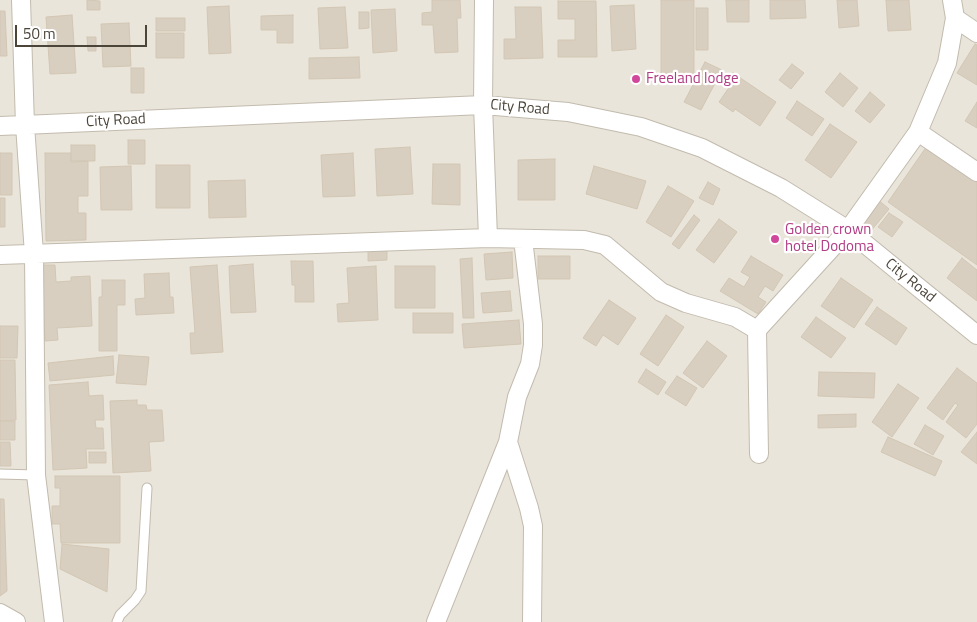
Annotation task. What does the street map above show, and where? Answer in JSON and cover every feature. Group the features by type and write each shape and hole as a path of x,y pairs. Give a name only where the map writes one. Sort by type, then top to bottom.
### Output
{"street":[{"path":"22,0 25,125 34,254 36,475 54,622"},
{"path":"484,0 483,105 488,238"},
{"path":"759,454 757,330 848,230 918,132 947,63 955,18 952,0"},
{"path":"955,18 977,33"},
{"name":"City Road","path":"0,126 483,105 568,112 642,127 702,148 781,188 848,230 977,335"},
{"path":"918,132 977,172"},
{"path":"0,255 488,238 584,240 605,245 661,292 686,303 734,317 757,330"},
{"path":"436,622 508,442 517,399 530,364 534,345 533,324 523,238"},
{"path":"508,442 533,526 532,622"},
{"path":"0,613 16,622"}],"lane":[{"path":"0,474 36,475"},
{"path":"117,622 120,615 135,600 141,590 148,488"}],"shaded area":[{"path":"0,0 977,0 977,622 0,622"}],"building":[{"path":"87,0 100,1 100,10 87,10"},
{"path":"432,0 460,0 461,18 457,18 458,52 435,53 433,25 422,25 422,13 432,12"},
{"path":"661,0 694,0 694,76 661,76"},
{"path":"726,0 749,0 749,22 727,22"},
{"path":"770,0 805,0 806,18 770,19"},
{"path":"837,0 857,0 859,26 839,28"},
{"path":"886,0 909,0 911,30 888,31"},
{"path":"558,1 596,1 597,57 558,57 558,40 575,40 575,19 558,19"},
{"path":"634,5 636,49 612,51 610,6"},
{"path":"229,6 231,53 209,54 207,7"},
{"path":"345,7 348,48 320,49 318,8"},
{"path":"515,7 541,7 543,58 504,59 504,39 516,39"},
{"path":"696,8 708,8 708,50 696,50"},
{"path":"395,9 397,51 373,53 371,10"},
{"path":"0,11 5,11 7,56 0,56"},
{"path":"359,12 369,12 369,28 359,29"},
{"path":"72,15 76,73 50,74 46,17"},
{"path":"293,15 293,43 277,43 277,30 261,30 261,16"},
{"path":"156,18 185,18 185,31 156,31"},
{"path":"129,23 131,66 103,67 101,24"},
{"path":"156,33 184,33 184,58 156,58"},
{"path":"87,37 96,37 96,51 88,51"},
{"path":"975,44 977,45 977,85 957,73"},
{"path":"359,57 360,78 309,79 309,58"},
{"path":"705,62 722,70 701,110 684,102"},
{"path":"792,64 804,73 791,89 779,80"},
{"path":"131,68 144,68 144,93 131,93"},
{"path":"733,73 776,102 760,126 735,109 733,112 719,102 730,86 726,84"},
{"path":"840,73 858,88 843,107 825,92"},
{"path":"870,92 885,105 870,123 855,111"},
{"path":"797,101 824,119 812,136 786,118"},
{"path":"977,102 977,128 965,121"},
{"path":"830,124 857,142 831,178 805,160"},
{"path":"128,140 145,140 145,164 128,164"},
{"path":"71,145 95,145 95,161 71,161"},
{"path":"927,146 977,180 977,265 888,202"},
{"path":"410,147 413,194 377,196 375,149"},
{"path":"0,153 12,153 12,195 0,195"},
{"path":"45,153 71,153 71,162 88,161 88,196 78,196 78,213 86,213 86,240 46,241"},
{"path":"353,153 355,196 323,197 321,155"},
{"path":"555,159 555,200 518,200 518,160"},
{"path":"433,164 460,164 460,205 432,204"},
{"path":"156,165 190,165 190,208 156,208"},
{"path":"131,166 132,210 101,210 100,167"},
{"path":"594,166 646,181 637,209 586,194"},
{"path":"245,180 246,217 209,218 208,181"},
{"path":"708,182 720,189 713,205 699,198"},
{"path":"668,186 694,201 671,237 646,222"},
{"path":"0,198 5,198 5,227 0,227"},
{"path":"877,199 889,209 870,232 859,222"},
{"path":"889,213 903,222 892,237 878,227"},
{"path":"694,215 700,220 679,249 672,244"},
{"path":"719,219 737,232 714,263 696,250"},
{"path":"368,247 387,247 387,260 368,261"},
{"path":"512,252 513,278 486,280 484,254"},
{"path":"538,256 570,256 570,279 538,279"},
{"path":"751,256 783,275 773,291 765,286 758,297 766,302 758,314 720,291 729,278 744,287 750,277 741,272"},
{"path":"472,258 474,318 463,318 460,259"},
{"path":"962,258 977,270 977,301 947,278"},
{"path":"291,261 313,261 314,302 295,302 295,285 292,285"},
{"path":"253,264 256,312 231,313 229,266"},
{"path":"41,265 55,265 56,282 71,281 71,277 90,276 92,326 57,328 58,340 45,341"},
{"path":"217,265 223,352 191,354 190,333 195,333 190,267"},
{"path":"376,266 378,320 338,322 337,304 349,303 347,268"},
{"path":"395,266 435,266 435,308 395,308"},
{"path":"169,273 170,297 173,297 174,313 136,315 135,299 145,298 144,274"},
{"path":"841,278 873,300 854,328 821,306"},
{"path":"102,280 125,280 125,305 117,305 117,351 99,351 99,297 102,297"},
{"path":"510,291 512,311 483,313 481,293"},
{"path":"609,300 636,318 618,345 603,335 596,346 583,338"},
{"path":"877,307 907,328 896,345 865,324"},
{"path":"413,313 453,313 453,333 413,333"},
{"path":"666,315 684,327 658,366 640,354"},
{"path":"816,317 846,338 831,358 801,337"},
{"path":"519,320 521,344 464,348 462,324"},
{"path":"0,326 18,326 17,358 0,358"},
{"path":"707,341 727,356 703,388 683,373"},
{"path":"119,355 149,357 146,385 116,383"},
{"path":"113,356 114,375 50,381 48,363"},
{"path":"0,360 15,360 16,420 0,421"},
{"path":"957,368 977,383 977,424 966,438 946,422 958,405 955,403 943,420 927,408"},
{"path":"646,369 666,382 658,395 638,382"},
{"path":"819,372 875,373 874,398 818,396"},
{"path":"677,376 697,388 686,406 665,393"},
{"path":"88,382 89,396 103,395 104,420 95,420 96,428 103,428 104,449 86,449 87,468 53,470 49,385"},
{"path":"898,384 919,398 892,437 872,422"},
{"path":"137,400 137,405 146,405 147,410 162,410 164,441 149,442 151,471 113,473 110,401"},
{"path":"856,414 856,427 818,428 818,415"},
{"path":"0,421 15,421 15,440 0,440"},
{"path":"925,425 944,436 933,455 914,444"},
{"path":"977,432 977,464 961,452"},
{"path":"888,437 942,461 935,476 881,452"},
{"path":"0,442 10,442 11,466 0,466"},
{"path":"89,452 106,452 106,463 89,463"},
{"path":"55,476 120,476 120,543 61,543 60,524 52,524 52,506 60,506 60,488 55,488"},
{"path":"0,499 4,499 7,591 0,596"},
{"path":"62,544 109,549 107,592 60,569"}],"place":[{"name":"Freeland lodge","path":"636,79"},
{"name":"Golden crown hotel Dodoma","path":"775,239"}]}
